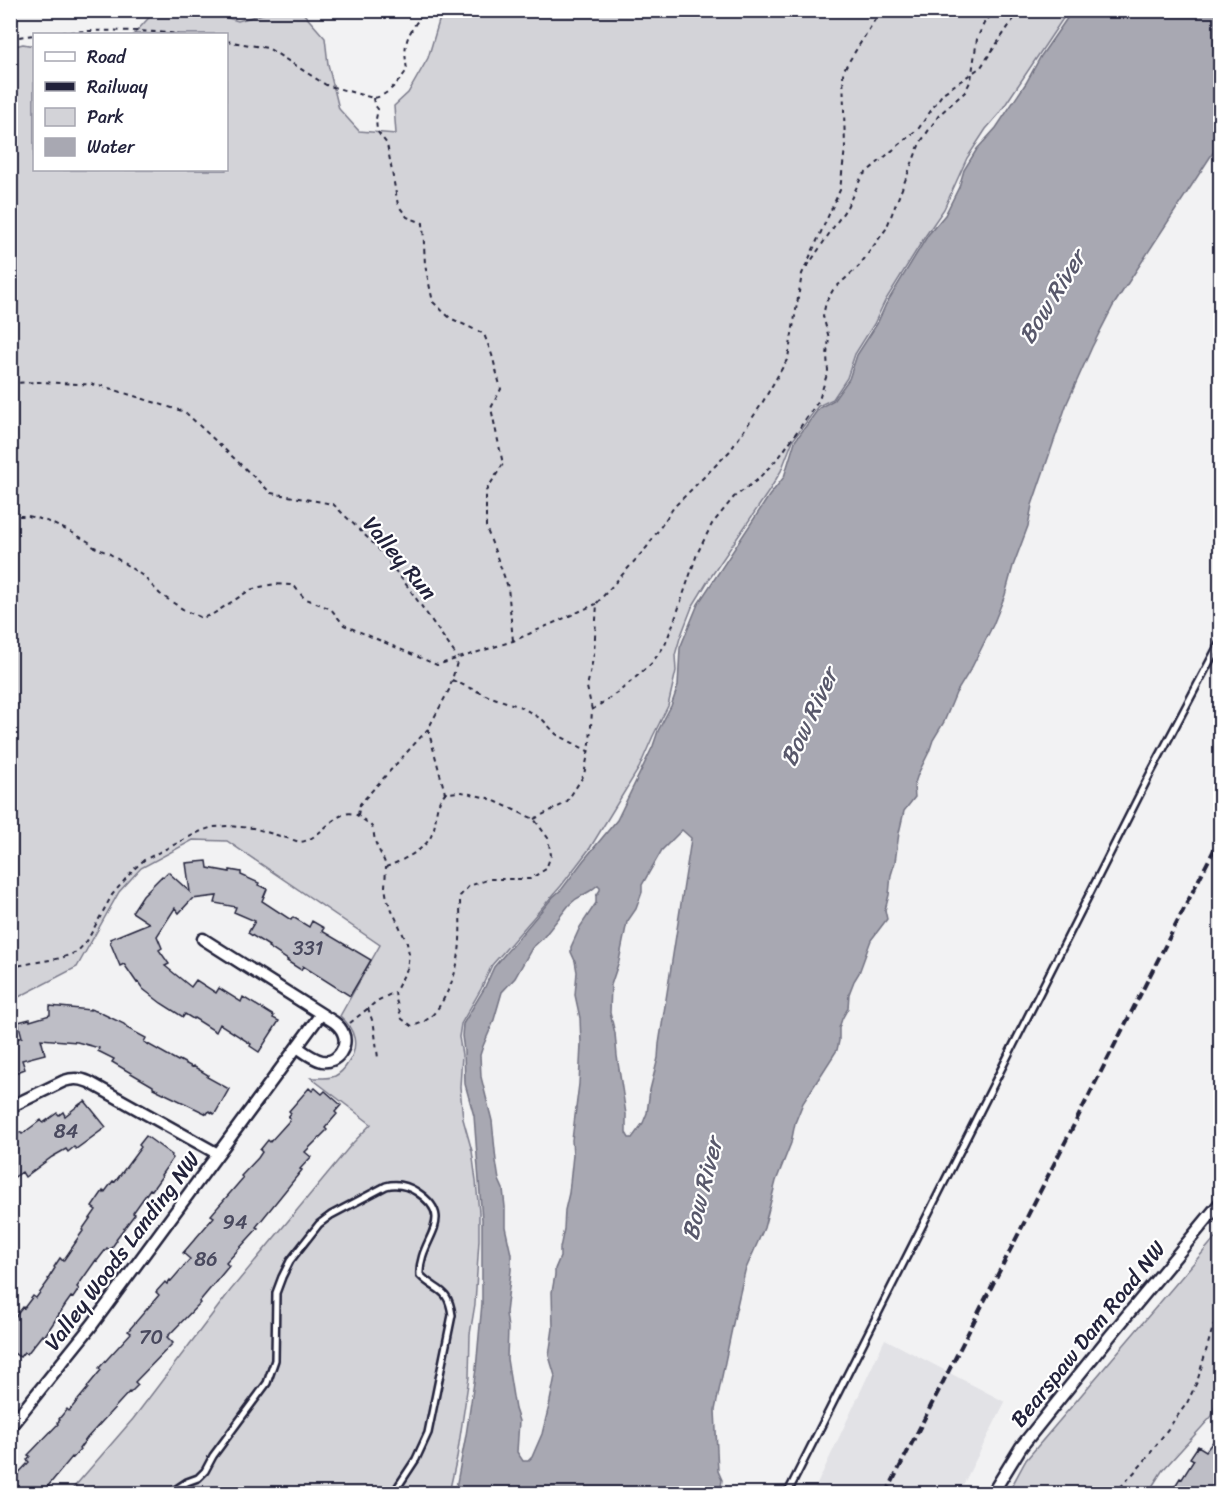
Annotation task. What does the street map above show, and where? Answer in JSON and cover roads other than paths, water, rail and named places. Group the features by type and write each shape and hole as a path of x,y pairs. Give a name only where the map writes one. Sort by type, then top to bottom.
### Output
{"street":[{"path":"203,939 334,1022 343,1032 344,1047 333,1059 322,1061 297,1047 321,1014"},
{"name":"Valley Woods Landing NW","path":"10,1427 92,1325 297,1047"},
{"path":"10,1107 64,1081 72,1078 81,1079 218,1154"},
{"name":"Bearspaw Dam Road NW","path":"992,1494 1022,1447 1110,1336 1221,1203"}],"lane":[{"path":"787,1494 1149,776 1221,642"},
{"path":"169,1494 198,1478 205,1471 213,1456 267,1383 275,1360 276,1293 282,1276 309,1235 331,1215 393,1184 414,1190 433,1206 437,1213 436,1226 421,1259 420,1275 447,1296 452,1315 428,1433 416,1459 393,1494"}],"water":[{"name":"Bow River","path":"1072,11 1220,11 1220,142 1113,306 1092,347 1067,403 1032,505 1028,526 1005,595 993,625 933,740 914,786 915,797 904,811 885,910 887,919 871,940 849,994 848,1008 839,1028 837,1050 803,1103 776,1181 764,1228 745,1271 715,1410 718,1471 722,1480 720,1493 455,1493 476,1369 482,1303 482,1220 474,1116 465,1084 463,1024 494,967 562,889 617,820 671,706 678,686 680,648 698,604 784,477 795,441 819,408 834,400 849,379 857,355 877,324 886,304 928,235 945,215 959,187 964,170 977,149 996,128","holes":["682,830 691,838 658,1058 647,1113 643,1123 632,1138 629,1138 626,1133 626,1114 615,1033 610,1013 611,985 619,961 627,922 636,909 642,885 662,850","598,885 600,890 596,896 596,903 580,927 571,947 577,972 575,995 580,1018 581,1044 569,1193 560,1257 555,1269 552,1292 553,1328 549,1356 555,1376 542,1434 532,1457 528,1461 523,1461 517,1452 519,1421 507,1359 506,1313 511,1254 505,1227 503,1189 499,1180 492,1121 481,1077 480,1055 502,992 515,978 532,948 543,938 569,905"]}],"railway":[{"path":"886,1494 1220,838"}]}
